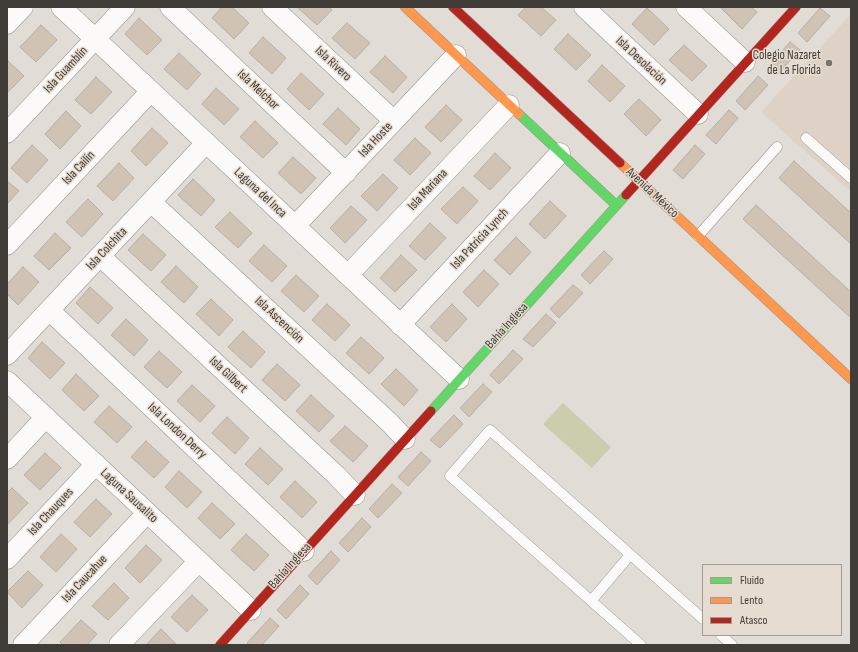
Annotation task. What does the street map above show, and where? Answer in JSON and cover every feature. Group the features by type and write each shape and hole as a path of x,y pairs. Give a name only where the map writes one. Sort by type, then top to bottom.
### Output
{"street":[{"path":"7,24 23,7"},
{"name":"Laguna del Inca","path":"61,7 459,379"},
{"name":"Isla Guamblín","path":"7,133 125,7"},
{"name":"Isla Melchor","path":"170,7 346,172"},
{"name":"Isla Rivero","path":"272,7 394,121"},
{"path":"405,7 616,205"},
{"name":"Avenida México","path":"453,7 851,379"},
{"name":"Isla Desolación","path":"584,7 698,114"},
{"path":"686,7 746,62"},
{"name":"Bahía Inglesa","path":"220,645 638,180 796,7"},
{"name":"Isla Hoste","path":"295,226 456,55"},
{"name":"Isla Cailín","path":"7,245 151,91"},
{"name":"Isla Mariana","path":"348,275 509,105"},
{"name":"Isla Colchita","path":"7,355 206,143"},
{"name":"Isla Patricia Lynch","path":"400,324 560,153"},
{"name":"Isla Ascención","path":"151,202 390,423 405,439"},
{"name":"Isla Gilbert","path":"100,256 336,475 355,495"},
{"name":"Isla London Derry","path":"49,310 304,551"},
{"name":"Laguna Sausalito","path":"7,381 251,610"},
{"path":"7,459 46,417"},
{"name":"Isla Chauques","path":"7,559 96,464"},
{"name":"Isla Caucahue","path":"23,645 147,513"},
{"path":"119,645 199,561"}],"lane":[{"path":"806,138 851,178"},
{"path":"698,236 777,147"},
{"path":"641,645 450,476 490,430 702,618"},
{"path":"591,601 630,555"},
{"path":"722,636 732,645"}],"shaded area":[{"name":"Colegio Nazaret de La Florida","path":"851,14 851,192 761,112"}],"green space":[{"path":"563,403 611,447 592,468 543,424"}],"building":[{"path":"222,7 232,7 249,23 234,39 212,18"},
{"path":"297,7 329,7 332,10 317,25"},
{"path":"526,7 541,7 556,20 541,36 518,15"},
{"path":"720,7 751,7 757,12 742,29"},
{"path":"647,8 669,29 654,45 632,24"},
{"path":"820,8 830,16 807,42 798,33"},
{"path":"139,18 162,40 147,55 125,34"},
{"path":"347,23 370,43 355,59 332,38"},
{"path":"41,25 57,40 36,62 20,47"},
{"path":"568,34 591,55 576,70 554,49"},
{"path":"263,37 286,58 272,74 249,53"},
{"path":"790,42 800,50 777,75 768,67"},
{"path":"684,45 707,66 692,81 669,60"},
{"path":"179,53 201,74 187,90 164,69"},
{"path":"385,56 407,77 393,93 370,72"},
{"path":"8,61 24,76 7,93 7,62"},
{"path":"602,65 625,86 610,102 588,81"},
{"path":"301,73 324,94 309,110 287,89"},
{"path":"758,76 768,85 745,110 736,101"},
{"path":"96,77 112,92 91,114 75,100"},
{"path":"216,88 239,109 224,125 202,104"},
{"path":"639,99 661,120 646,136 624,114"},
{"path":"446,105 462,120 441,142 425,127"},
{"path":"338,108 360,129 346,145 323,124"},
{"path":"729,110 738,118 716,144 706,135"},
{"path":"66,111 81,126 60,149 45,134"},
{"path":"255,121 278,143 263,158 240,137"},
{"path":"152,128 168,143 146,166 131,151"},
{"path":"415,138 431,153 410,175 394,160"},
{"path":"32,145 48,160 27,183 11,168"},
{"path":"695,145 705,154 683,179 673,170"},
{"path":"495,153 511,168 490,190 474,176"},
{"path":"293,157 316,178 301,194 278,173"},
{"path":"794,161 851,213 851,244 779,178"},
{"path":"119,163 134,178 113,201 97,186"},
{"path":"383,174 398,188 377,211 361,196"},
{"path":"193,179 215,200 201,216 178,195"},
{"path":"7,181 19,191 7,204"},
{"path":"463,187 478,201 457,224 441,209"},
{"path":"88,199 103,214 82,237 66,222"},
{"path":"550,201 566,216 545,239 529,224"},
{"path":"756,205 851,292 851,318 743,219"},
{"path":"351,206 367,220 345,243 330,228"},
{"path":"230,212 252,233 238,248 215,227"},
{"path":"430,223 446,238 425,260 409,246"},
{"path":"55,233 71,248 49,270 34,256"},
{"path":"143,234 166,255 151,271 128,250"},
{"path":"516,237 531,252 510,275 494,260"},
{"path":"264,245 287,266 272,282 249,261"},
{"path":"604,251 613,259 590,284 581,275"},
{"path":"401,255 417,270 395,292 380,278"},
{"path":"176,266 198,287 184,303 161,282"},
{"path":"23,267 39,282 18,305 7,294 7,284"},
{"path":"484,270 499,284 478,307 463,292"},
{"path":"296,275 319,296 304,312 281,291"},
{"path":"573,285 583,293 559,318 550,309"},
{"path":"90,287 113,308 98,324 76,303"},
{"path":"211,299 233,320 219,336 196,314"},
{"path":"327,304 350,325 335,341 312,320"},
{"path":"452,304 467,319 446,342 430,327"},
{"path":"546,314 556,323 533,347 523,339"},
{"path":"126,319 148,340 134,356 111,335"},
{"path":"243,331 265,352 251,368 228,347"},
{"path":"361,337 384,358 369,374 346,353"},
{"path":"42,342 65,363 50,379 28,358"},
{"path":"513,350 523,359 499,384 490,375"},
{"path":"159,351 182,372 167,388 144,367"},
{"path":"277,364 300,385 285,401 262,380"},
{"path":"396,369 418,390 404,406 381,384"},
{"path":"76,374 99,396 84,411 62,390"},
{"path":"483,384 492,392 469,417 460,408"},
{"path":"192,385 215,406 200,422 177,401"},
{"path":"311,395 334,416 319,432 296,411"},
{"path":"109,406 132,427 117,443 94,422"},
{"path":"454,415 463,424 440,448 430,440"},
{"path":"227,417 249,438 235,454 212,433"},
{"path":"345,426 368,446 353,462 330,441"},
{"path":"146,441 169,462 154,478 131,457"},
{"path":"260,448 283,469 268,485 245,464"},
{"path":"421,452 431,461 408,486 398,477"},
{"path":"45,453 61,468 40,490 24,475"},
{"path":"179,471 202,492 187,508 165,487"},
{"path":"295,481 317,502 302,518 280,497"},
{"path":"392,484 402,493 378,518 369,509"},
{"path":"12,488 28,503 7,525 7,493"},
{"path":"96,499 112,514 90,537 74,522"},
{"path":"212,503 235,524 220,539 198,518"},
{"path":"362,518 371,527 348,552 339,543"},
{"path":"61,534 77,549 56,572 40,557"},
{"path":"246,534 269,555 254,571 231,550"},
{"path":"146,545 162,560 140,583 125,568"},
{"path":"331,551 340,560 317,585 308,576"},
{"path":"28,571 43,585 22,608 7,592"},
{"path":"114,583 129,598 108,620 92,606"},
{"path":"300,585 309,594 286,619 277,610"},
{"path":"192,595 208,610 187,632 171,617"},
{"path":"270,618 279,626 262,645 249,645 247,643"},
{"path":"81,620 97,634 87,645 63,645 60,642"},
{"path":"161,629 176,644 146,645"}],"traffic: fast":[{"path":"519,114 616,205"},
{"path":"431,411 626,195"}],"traffic: slow":[{"path":"405,7 519,114"},
{"path":"620,163 851,379"}],"traffic: jam":[{"path":"453,7 620,163"},
{"path":"626,195 796,7"},
{"path":"220,645 431,411"}],"place":[{"name":"Colegio Nazaret de La Florida","path":"829,63"}]}
